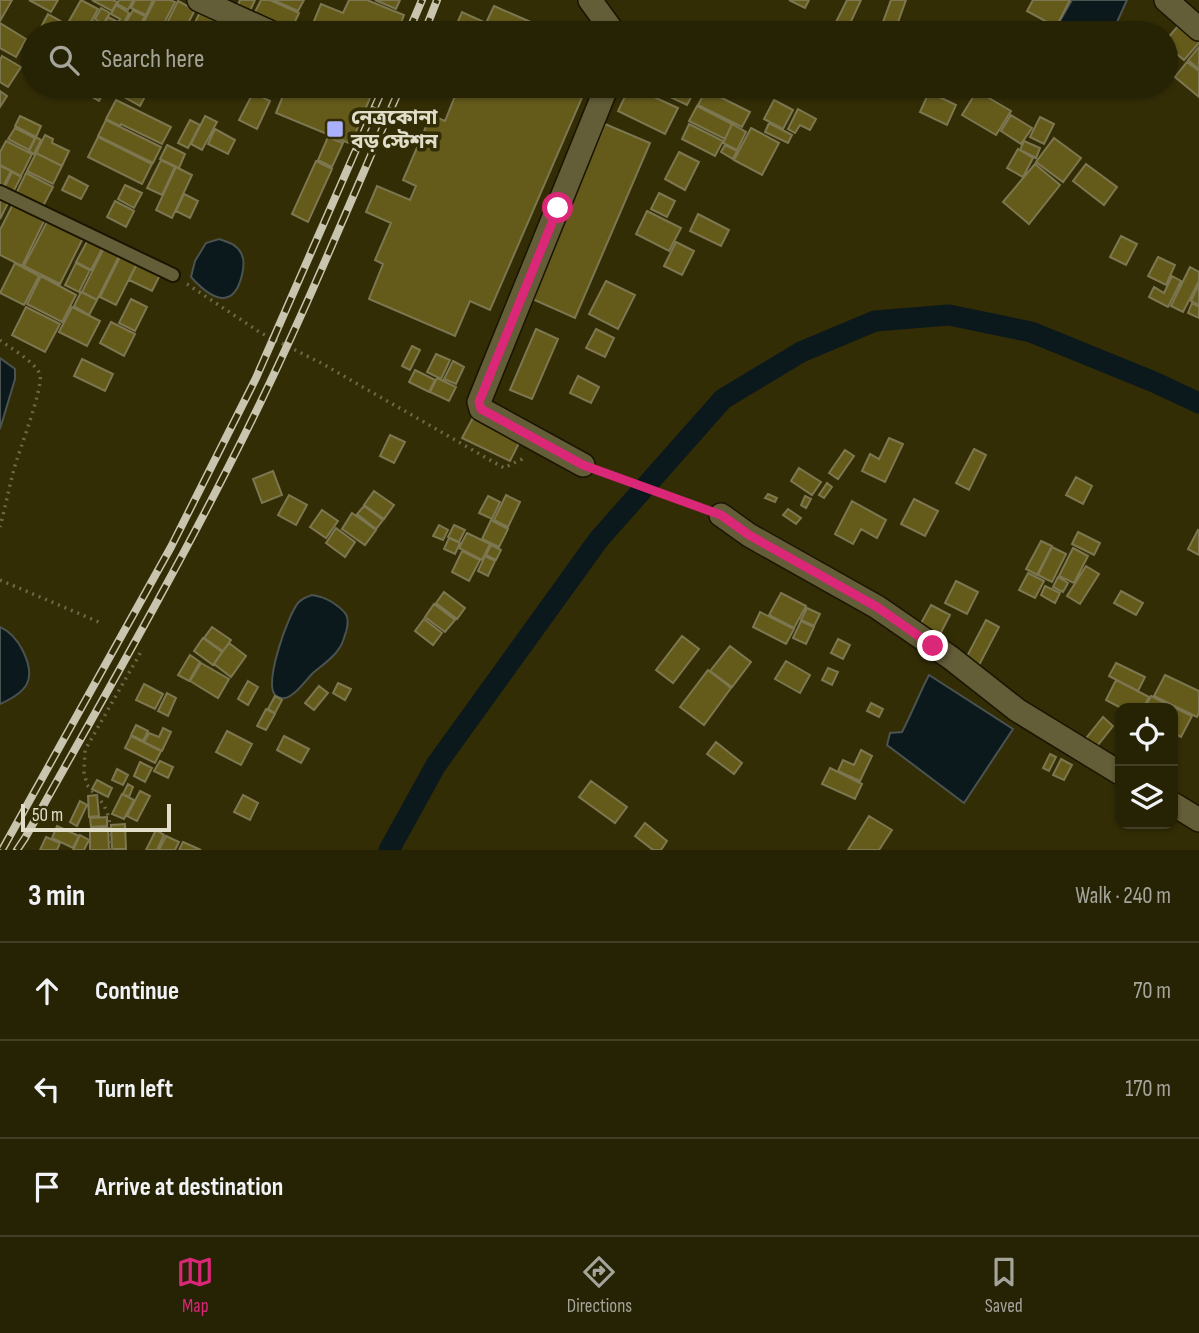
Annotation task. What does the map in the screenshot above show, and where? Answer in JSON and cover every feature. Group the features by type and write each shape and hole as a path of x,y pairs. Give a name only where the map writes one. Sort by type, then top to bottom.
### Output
{"street":[{"path":"199,0 245,21"},
{"path":"590,0 605,21"},
{"path":"1166,0 1199,29"},
{"path":"583,465 481,409 479,402 602,98"},
{"path":"721,515 749,535 877,607 951,658 1017,710 1115,770"},
{"path":"1178,807 1199,820"}],"lane":[{"path":"0,192 173,275"}],"path":[{"path":"173,275 261,332 321,363 504,468 522,459 533,437"},
{"path":"0,340 40,372 35,401 14,468 0,527"},
{"path":"583,465 721,515"},
{"path":"0,580 101,623"},
{"path":"111,850 109,818 104,805 87,785 84,772 85,750 142,650"}],"shaded area":[{"path":"1072,0 1127,0 1117,21 1060,21"},
{"path":"219,239 237,247 244,261 238,287 233,294 220,298 206,291 191,277 195,261 206,243"},
{"path":"0,358 15,369 15,379 0,429"},
{"path":"312,595 327,599 343,611 348,621 346,632 341,645 331,658 293,694 287,698 278,697 272,688 283,634 298,603"},
{"path":"0,627 11,634 19,644 27,661 29,677 23,690 0,704"},
{"path":"929,675 1013,729 964,803 887,745 890,733 902,732"}],"building":[{"path":"0,0 12,0 0,21"},
{"path":"29,0 58,0 51,12"},
{"path":"81,0 98,9 92,21 69,21"},
{"path":"92,0 113,0 117,2 112,11"},
{"path":"119,0 133,0 128,10 117,4"},
{"path":"135,0 153,0 146,15 131,8"},
{"path":"155,0 175,2 165,21 144,21"},
{"path":"240,0 255,0 249,13 237,7"},
{"path":"261,0 270,0 299,13 295,21 270,21 254,14"},
{"path":"273,0 304,0 298,11"},
{"path":"349,0 367,0 404,15 402,21 314,21 321,4 343,13"},
{"path":"375,0 400,0 396,9"},
{"path":"789,0 809,0 805,8"},
{"path":"847,0 861,0 851,21 836,21"},
{"path":"891,0 906,0 898,21 883,21"},
{"path":"1033,0 1070,0 1059,21 1045,21 1027,11"},
{"path":"178,1 195,10 189,21 168,21"},
{"path":"116,5 129,13 125,21 119,21 120,19 111,14"},
{"path":"494,6 528,21 487,21"},
{"path":"101,8 110,13 105,21 95,19"},
{"path":"133,10 145,16 142,21 127,21"},
{"path":"201,10 221,21 196,21"},
{"path":"462,12 482,21 458,21"},
{"path":"48,14 60,21 44,21"},
{"path":"1184,19 1199,32 1199,43 1184,60 1178,55 1178,26"},
{"path":"0,23 21,36 21,48 16,57 0,48"},
{"path":"1199,47 1199,69 1188,60"},
{"path":"2,56 21,67 8,87 0,82"},
{"path":"1187,62 1199,71 1199,97 1178,80 1178,73"},
{"path":"0,91 7,96 0,107"},
{"path":"126,98 144,98 140,106"},
{"path":"250,98 270,101 257,129 239,120"},
{"name":"নেত্রকোনা বড় স্টেশন","path":"282,98 370,98 351,144 276,113"},
{"path":"454,98 582,98 490,310 470,301 455,336 369,299 383,264 375,260 391,223 366,212 377,186 410,200 416,186 403,180 431,115 445,121"},
{"path":"624,98 656,98 678,108 665,134 618,111"},
{"path":"672,98 691,98 687,105"},
{"path":"702,98 722,98 750,112 742,127 698,105"},
{"path":"926,98 941,98 956,105 947,125 920,112"},
{"path":"973,98 989,98 1011,111 996,135 962,115"},
{"path":"116,100 171,127 162,144 106,119"},
{"path":"774,100 793,110 783,129 764,119"},
{"path":"697,106 732,124 725,139 689,121"},
{"path":"798,109 816,119 810,130 800,125 795,133 788,129"},
{"path":"1011,115 1032,128 1021,144 1001,131"},
{"path":"20,116 41,126 36,137 15,126"},
{"path":"205,116 217,122 202,150 191,144"},
{"path":"1040,117 1054,124 1044,144 1030,137"},
{"path":"106,120 161,147 153,163 98,136"},
{"path":"190,120 200,125 188,148 178,143"},
{"path":"769,123 792,135 788,143 765,132"},
{"path":"605,124 650,143 575,318 530,298"},
{"path":"689,124 723,141 715,156 682,139"},
{"path":"732,124 746,132 737,150 723,143"},
{"path":"15,128 35,138 29,150 8,139"},
{"path":"751,128 779,143 762,175 734,160"},
{"path":"215,129 235,140 228,154 208,144"},
{"path":"45,135 53,139 52,143 69,151 62,166 36,153"},
{"path":"36,137 41,140 34,154 29,151"},
{"path":"98,137 152,164 142,184 88,157"},
{"path":"328,137 343,143 332,167 318,160"},
{"path":"1054,138 1081,158 1063,182 1036,162"},
{"path":"6,141 32,154 21,176 0,165 0,152"},
{"path":"1024,141 1040,148 1036,158 1020,150"},
{"path":"167,145 185,154 179,168 160,159"},
{"path":"725,145 737,151 733,159 721,152"},
{"path":"1018,149 1033,158 1023,177 1007,168"},
{"path":"679,152 699,162 685,190 665,179"},
{"path":"36,153 62,166 53,184 27,171"},
{"path":"161,160 175,167 162,195 147,188"},
{"path":"316,161 332,169 308,222 292,214"},
{"path":"1035,164 1060,185 1029,224 1003,202"},
{"path":"1086,164 1117,187 1104,205 1073,181"},
{"path":"0,166 11,171 1,191 0,191"},
{"path":"176,167 192,175 172,218 156,210"},
{"path":"12,172 21,177 11,196 2,192"},
{"path":"26,173 53,187 41,210 15,196"},
{"path":"69,176 88,186 81,199 62,190"},
{"path":"125,185 142,193 134,208 118,199"},
{"path":"659,193 675,201 667,217 651,209"},
{"path":"184,194 198,201 190,218 176,211"},
{"path":"0,195 10,199 0,219"},
{"path":"15,200 47,215 22,266 0,255 0,230"},
{"path":"115,201 134,211 126,227 107,217"},
{"path":"647,211 681,228 669,251 636,234"},
{"path":"698,214 729,230 721,246 690,231"},
{"path":"50,216 85,234 60,284 24,266"},
{"path":"1121,236 1137,244 1126,265 1110,257"},
{"path":"89,238 104,245 91,270 76,262"},
{"path":"676,242 694,251 682,275 664,266"},
{"path":"105,246 120,254 97,300 82,292"},
{"path":"122,253 138,261 116,305 100,297"},
{"path":"1158,257 1175,265 1166,285 1148,276"},
{"path":"138,262 161,273 152,291 129,280"},
{"path":"15,263 39,276 24,305 0,293"},
{"path":"76,263 90,270 79,292 65,285"},
{"path":"1190,267 1199,272 1199,281 1183,312 1171,306"},
{"path":"41,276 76,295 62,322 27,304"},
{"path":"1172,276 1181,281 1168,307 1149,297 1154,287 1164,293"},
{"path":"606,281 635,295 618,329 589,314"},
{"path":"1199,284 1199,305 1191,301"},
{"path":"81,292 97,300 89,315 74,306"},
{"path":"131,299 147,307 135,331 119,323"},
{"path":"1192,303 1199,307 1199,318 1188,313"},
{"path":"26,307 60,324 45,352 12,335"},
{"path":"72,307 100,321 87,346 59,332"},
{"path":"111,322 135,334 124,356 100,343"},
{"path":"536,329 558,339 532,399 510,390"},
{"path":"596,329 614,338 605,357 586,348"},
{"path":"412,346 420,350 410,370 402,366"},
{"path":"436,354 450,360 441,379 427,372"},
{"path":"82,359 113,374 105,391 74,376"},
{"path":"453,361 464,367 456,384 444,379"},
{"path":"415,370 435,380 429,392 409,382"},
{"path":"578,376 599,387 591,403 570,393"},
{"path":"437,378 456,387 449,401 430,392"},
{"path":"476,412 523,435 510,461 462,438"},
{"path":"390,435 405,442 394,463 380,456"},
{"path":"889,438 903,444 885,482 862,471 870,454 879,459"},
{"path":"974,449 986,455 969,490 956,483"},
{"path":"845,450 854,456 838,479 829,473"},
{"path":"799,468 821,482 812,495 791,481"},
{"path":"273,471 282,495 262,503 253,479"},
{"path":"1076,477 1092,486 1083,504 1066,495"},
{"path":"827,483 832,487 824,498 819,495"},
{"path":"374,491 394,505 384,519 364,505"},
{"path":"768,494 777,498 775,502 765,498"},
{"path":"289,495 307,505 296,525 278,515"},
{"path":"506,495 520,502 508,527 494,520"},
{"path":"488,496 500,502 492,519 479,513"},
{"path":"805,496 811,499 806,508 801,505"},
{"path":"914,499 938,511 925,536 901,524"},
{"path":"852,501 886,520 877,538 861,529 853,544 835,534"},
{"path":"364,506 383,520 376,529 357,514"},
{"path":"788,509 801,518 796,524 783,515"},
{"path":"322,510 338,521 326,538 310,527"},
{"path":"352,513 376,530 365,545 342,529"},
{"path":"491,520 508,529 499,547 482,539"},
{"path":"439,525 448,530 443,540 433,536"},
{"path":"454,525 465,530 459,542 448,537"},
{"path":"336,528 355,542 345,557 326,543"},
{"path":"1199,531 1199,555 1188,549"},
{"path":"1078,532 1100,543 1094,555 1072,544"},
{"path":"467,533 490,544 482,560 459,548"},
{"path":"449,538 460,543 455,554 444,549"},
{"path":"1041,541 1052,546 1037,575 1026,569"},
{"path":"491,545 501,550 496,560 486,555"},
{"path":"1052,547 1066,554 1052,582 1038,575"},
{"path":"1073,548 1088,556 1074,583 1059,576"},
{"path":"462,551 480,560 469,581 452,572"},
{"path":"485,556 495,561 488,576 478,571"},
{"path":"1086,566 1099,574 1080,604 1067,596"},
{"path":"1028,573 1044,581 1035,598 1019,590"},
{"path":"1058,577 1068,583 1063,592 1053,587"},
{"path":"956,581 978,592 967,614 945,603"},
{"path":"1045,586 1060,593 1055,603 1041,595"},
{"path":"1121,591 1143,603 1136,615 1114,603"},
{"path":"444,592 465,608 457,619 436,603"},
{"path":"781,593 806,606 794,628 769,615"},
{"path":"434,604 455,620 445,632 425,617"},
{"path":"931,605 950,615 938,638 919,627"},
{"path":"807,608 820,614 814,626 801,620"},
{"path":"760,612 794,629 786,644 753,627"},
{"path":"424,619 442,633 433,645 415,631"},
{"path":"986,620 999,627 977,669 964,662"},
{"path":"801,621 814,627 806,644 793,638"},
{"path":"212,627 231,640 223,651 204,638"},
{"path":"682,636 699,649 673,683 656,670"},
{"path":"203,638 222,652 213,665 194,651"},
{"path":"838,639 850,645 843,659 831,653"},
{"path":"229,643 246,656 231,677 214,664"},
{"path":"730,646 751,662 732,687 710,671"},
{"path":"190,655 200,662 189,681 178,675"},
{"path":"786,661 810,675 800,693 775,679"},
{"path":"201,663 229,679 218,698 190,681"},
{"path":"1116,663 1145,677 1138,691 1109,676"},
{"path":"828,668 838,672 832,685 822,680"},
{"path":"708,670 731,688 704,725 680,707"},
{"path":"1165,675 1199,691 1199,713 1197,717 1178,708 1178,703 1168,703 1154,696"},
{"path":"1116,680 1149,697 1146,703 1115,705 1106,700"},
{"path":"248,681 258,687 248,705 238,699"},
{"path":"338,683 351,689 345,700 333,693"},
{"path":"144,684 163,694 155,709 136,700"},
{"path":"319,686 328,693 314,710 305,703"},
{"path":"167,693 176,698 168,716 158,711"},
{"path":"275,696 282,700 275,713 268,709"},
{"path":"1151,696 1165,703 1148,703"},
{"path":"871,703 883,709 879,717 867,711"},
{"path":"266,709 275,714 266,730 257,726"},
{"path":"1178,709 1192,716 1181,737 1178,736"},
{"path":"1103,717 1113,726 1094,750 1083,742"},
{"path":"136,725 148,731 143,741 131,735"},
{"path":"163,728 171,732 162,751 144,742 149,733 159,737"},
{"path":"227,731 252,744 241,765 216,752"},
{"path":"131,736 161,751 155,763 125,748"},
{"path":"284,736 309,749 301,763 277,750"},
{"path":"716,742 742,763 734,774 707,754"},
{"path":"861,750 872,756 860,781 838,771 843,760 854,765"},
{"path":"1050,754 1056,757 1049,771 1043,768"},
{"path":"1061,759 1072,765 1064,780 1053,775"},
{"path":"160,761 173,767 168,778 154,771"},
{"path":"140,762 152,768 145,782 134,776"},
{"path":"830,768 862,784 855,799 822,784"},
{"path":"117,769 128,775 123,785 112,780"},
{"path":"97,780 112,788 108,797 92,789"},
{"path":"591,781 627,807 615,823 579,797"},
{"path":"128,784 133,787 129,797 123,794"},
{"path":"140,791 150,796 137,821 127,816"},
{"path":"122,794 134,800 124,819 112,814"},
{"path":"97,795 99,816 89,817 88,796"},
{"path":"243,795 258,803 250,820 234,812"},
{"path":"80,801 87,805 77,826 70,822"},
{"path":"869,816 892,830 879,850 848,850"},
{"path":"107,817 107,826 91,827 90,818"},
{"path":"645,823 667,841 661,850 653,850 635,836"},
{"path":"125,824 126,849 112,849 111,825"},
{"path":"57,826 79,836 73,848 52,838"},
{"path":"108,828 109,850 90,850 90,829"},
{"path":"156,830 164,835 157,850 146,850"},
{"path":"80,835 89,840 84,850 73,850"},
{"path":"166,836 179,842 175,850 159,850"},
{"path":"46,837 60,843 57,850 40,850"},
{"path":"183,842 201,850 179,850"}],"waterway":[{"path":"389,850 436,765 599,539 723,399 801,352 875,321 949,315 1031,332 1199,403"}],"railway":[{"path":"413,21 422,0"},
{"path":"429,21 437,0"},
{"path":"2,850 171,547 256,378 379,98"},
{"path":"17,850 165,587 245,434 306,304 396,98"}],"place":[{"name":"নেত্রকোনা বড় স্টেশন","path":"335,129"}],"route":[{"path":"558,208 479,402 481,409 583,465 721,515 749,535 877,607 933,646"}]}
